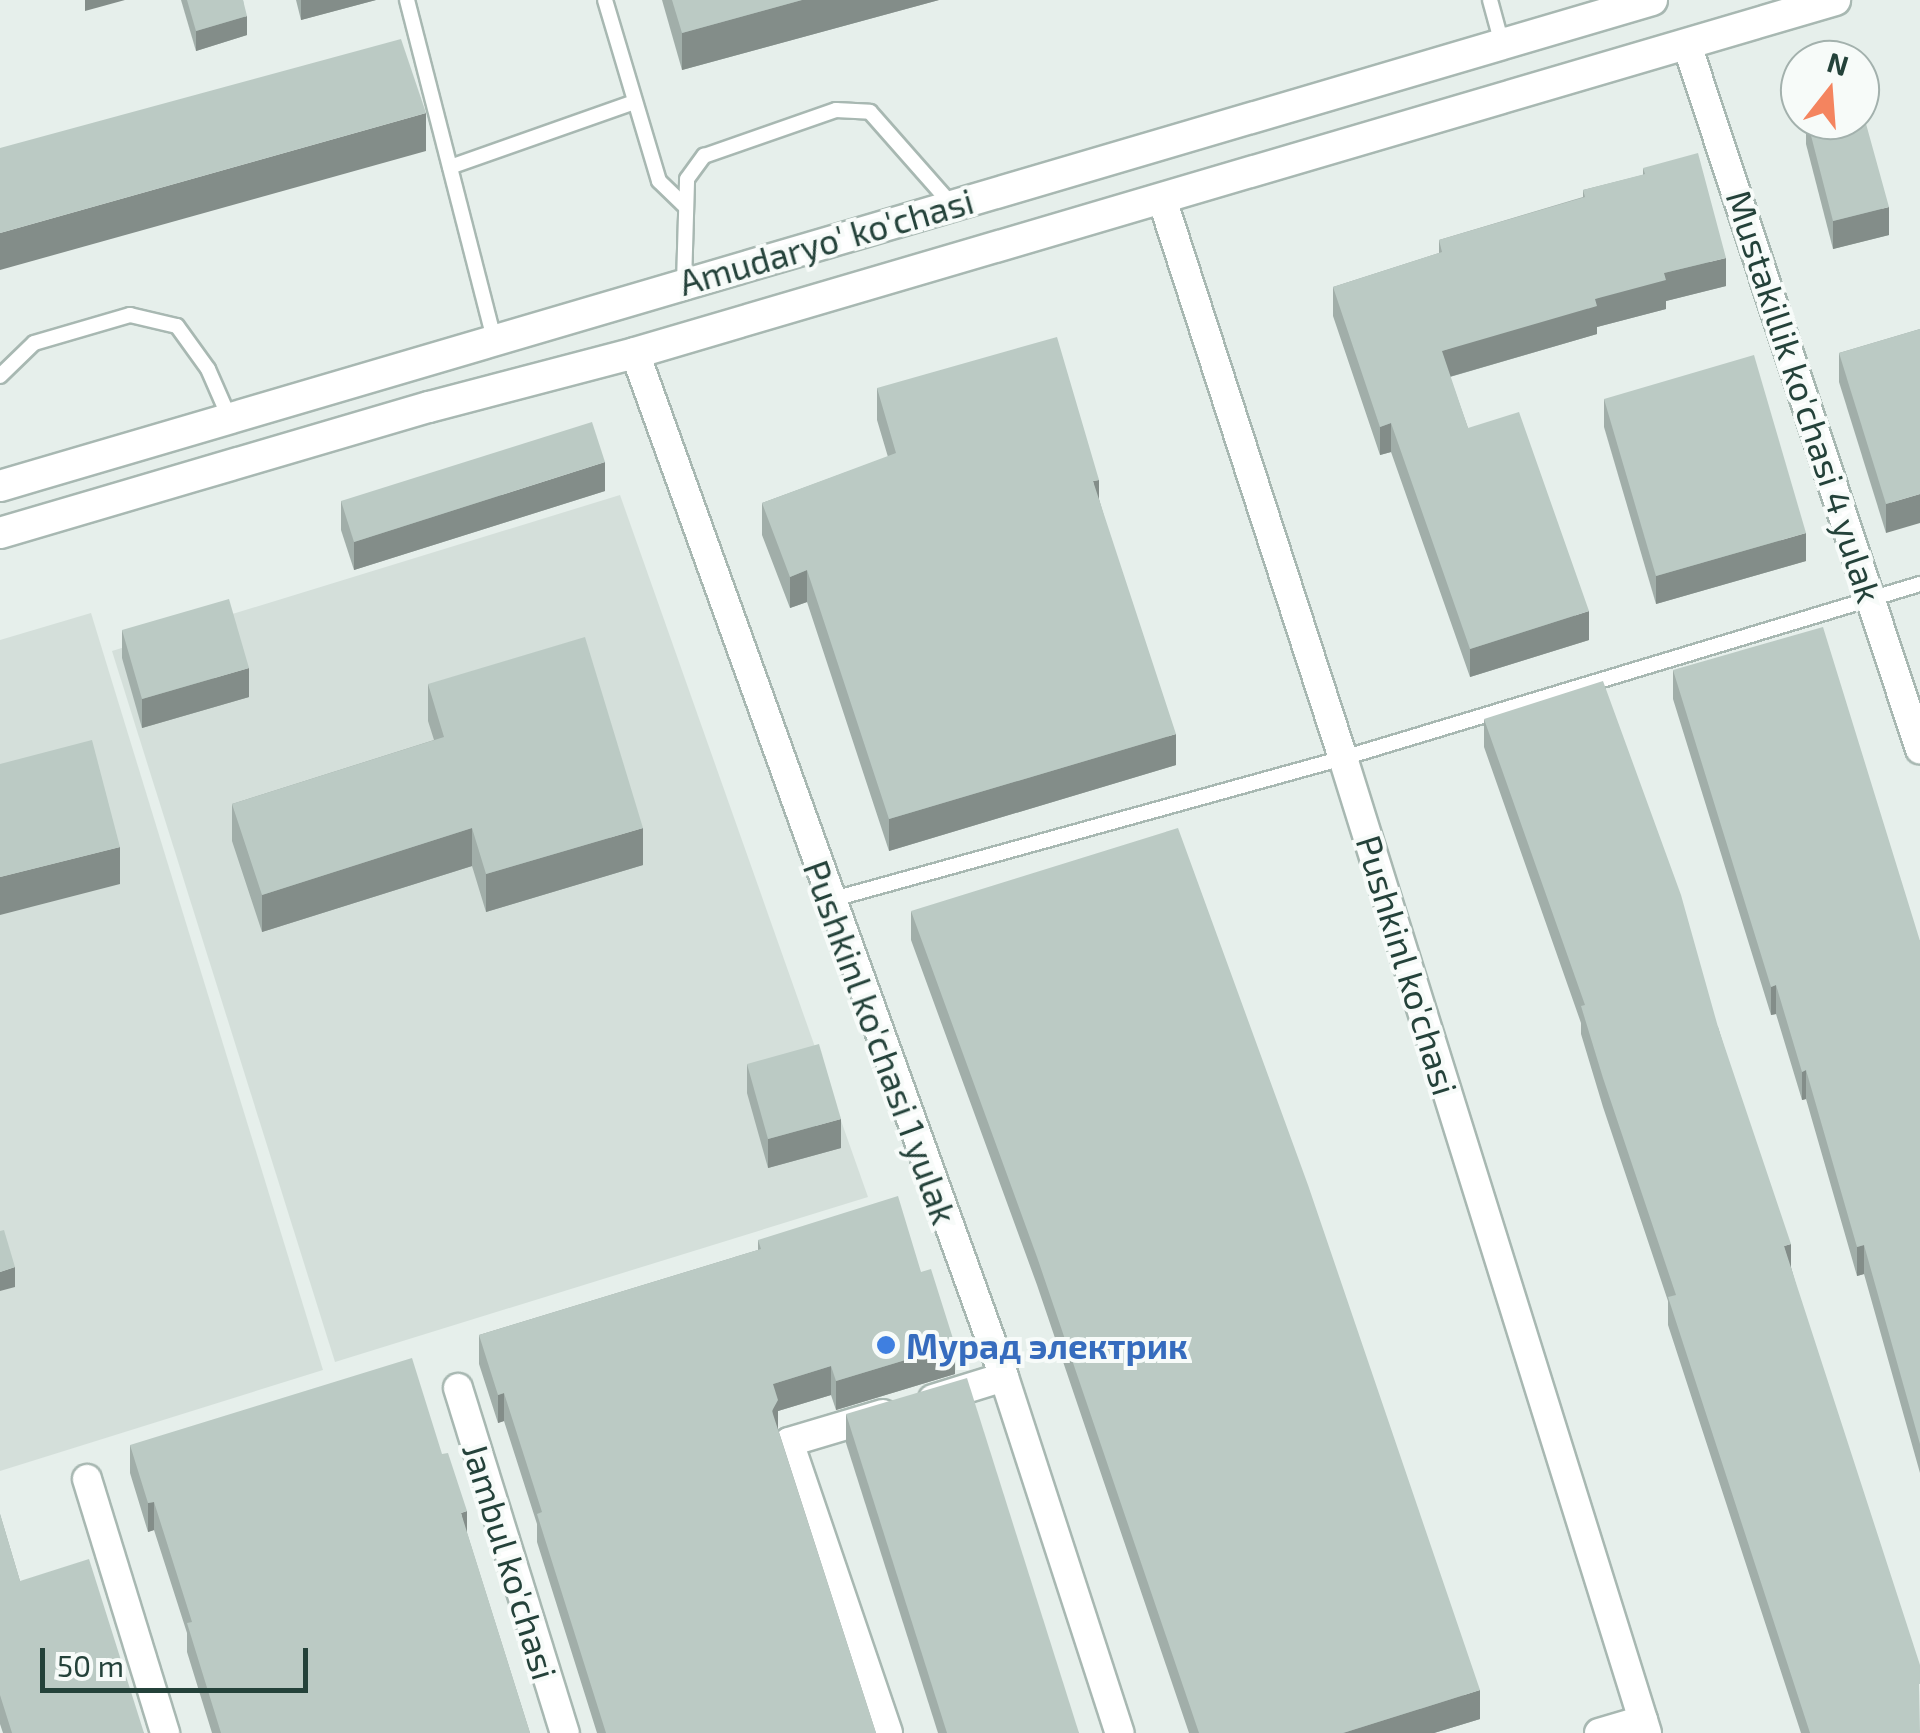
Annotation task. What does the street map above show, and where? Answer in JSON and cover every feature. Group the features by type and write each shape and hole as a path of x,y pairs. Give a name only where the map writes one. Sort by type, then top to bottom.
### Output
{"street":[{"name":"Amudaryo' ko'chasi","path":"0,486 1652,0"},
{"path":"0,532 429,406 635,353 1835,0"},
{"name":"Mustakillik ko'chasi 4 yulak","path":"1687,45 1920,749"},
{"path":"1144,148 1162,199"},
{"name":"Pushkinl ko'chasi","path":"1162,199 1343,758 1645,1726"},
{"name":"Pushkinl ko'chasi 1 yulak","path":"635,353 1004,1378 1120,1733"},
{"path":"888,1733 789,1442 1004,1378"},
{"name":"Jambul ko'chasi","path":"458,1388 564,1733"},
{"path":"87,1479 165,1733"},
{"path":"1599,1733 1645,1726"}],"lane":[{"path":"407,0 494,338"},
{"path":"605,0 658,181 686,207"},
{"path":"1490,0 1502,44"},
{"path":"450,167 635,102"},
{"path":"684,283 686,179 704,156 836,110 870,112 952,204"},
{"path":"0,376 34,343 130,315 177,326 208,369 229,417"},
{"path":"830,900 1343,758 1920,584"}],"shaded area":[{"path":"620,495 868,1197 335,1362 112,651"},
{"path":"91,613 323,1370 0,1471 0,640"}],"building":[{"path":"187,0 243,0 247,16 196,31"},
{"path":"672,0 802,0 682,33"},
{"path":"401,39 426,113 0,233 0,148"},
{"path":"1812,140 1870,140 1889,207 1833,221"},
{"path":"1698,153 1726,258 1664,273 1666,280 1595,299 1597,306 1442,351 1468,428 1519,412 1589,611 1470,649 1391,423 1380,427 1333,287 1442,252 1439,240 1585,197 1583,190 1645,174 1643,168"},
{"path":"1920,329 1920,494 1886,504 1839,353"},
{"path":"1057,337 1099,480 1093,481 1176,734 889,819 807,570 790,577 762,503 896,453 877,388"},
{"path":"1754,355 1806,533 1656,576 1604,399"},
{"path":"592,422 605,462 354,542 341,501"},
{"path":"229,599 249,668 142,699 122,630"},
{"path":"1823,627 1920,941 1920,1444 1864,1245 1857,1247 1806,1070 1802,1072 1776,985 1771,987 1673,670"},
{"path":"585,637 643,828 486,874 472,828 262,895 232,804 444,737 428,684"},
{"path":"1603,681 1681,895 1718,1027 1791,1244 1784,1246 1920,1665 1920,1733 1810,1733 1668,1297 1676,1295 1603,1078 1581,1006 1585,1005 1484,719"},
{"path":"92,740 120,847 0,877 0,764"},
{"path":"1178,828 1308,1185 1480,1690 1343,1733 1199,1733 1037,1257 911,911"},
{"path":"819,1044 841,1119 768,1139 747,1064"},
{"path":"898,1196 921,1272 931,1269 955,1345 836,1381 831,1366 773,1384 778,1400 772,1411 876,1733 606,1733 537,1514 542,1512 504,1393 498,1395 479,1335 761,1249 758,1240"},
{"path":"4,1230 15,1267 0,1272 0,1231"},
{"path":"412,1358 442,1454 448,1453 467,1511 461,1513 530,1733 221,1733 187,1623 192,1622 154,1502 148,1503 130,1445"},
{"path":"967,1378 1079,1733 947,1733 846,1414"},
{"path":"0,1514 20,1581 89,1559 144,1733 12,1733 0,1695"}],"place":[{"name":"Мурад электрик","path":"886,1345"}]}
